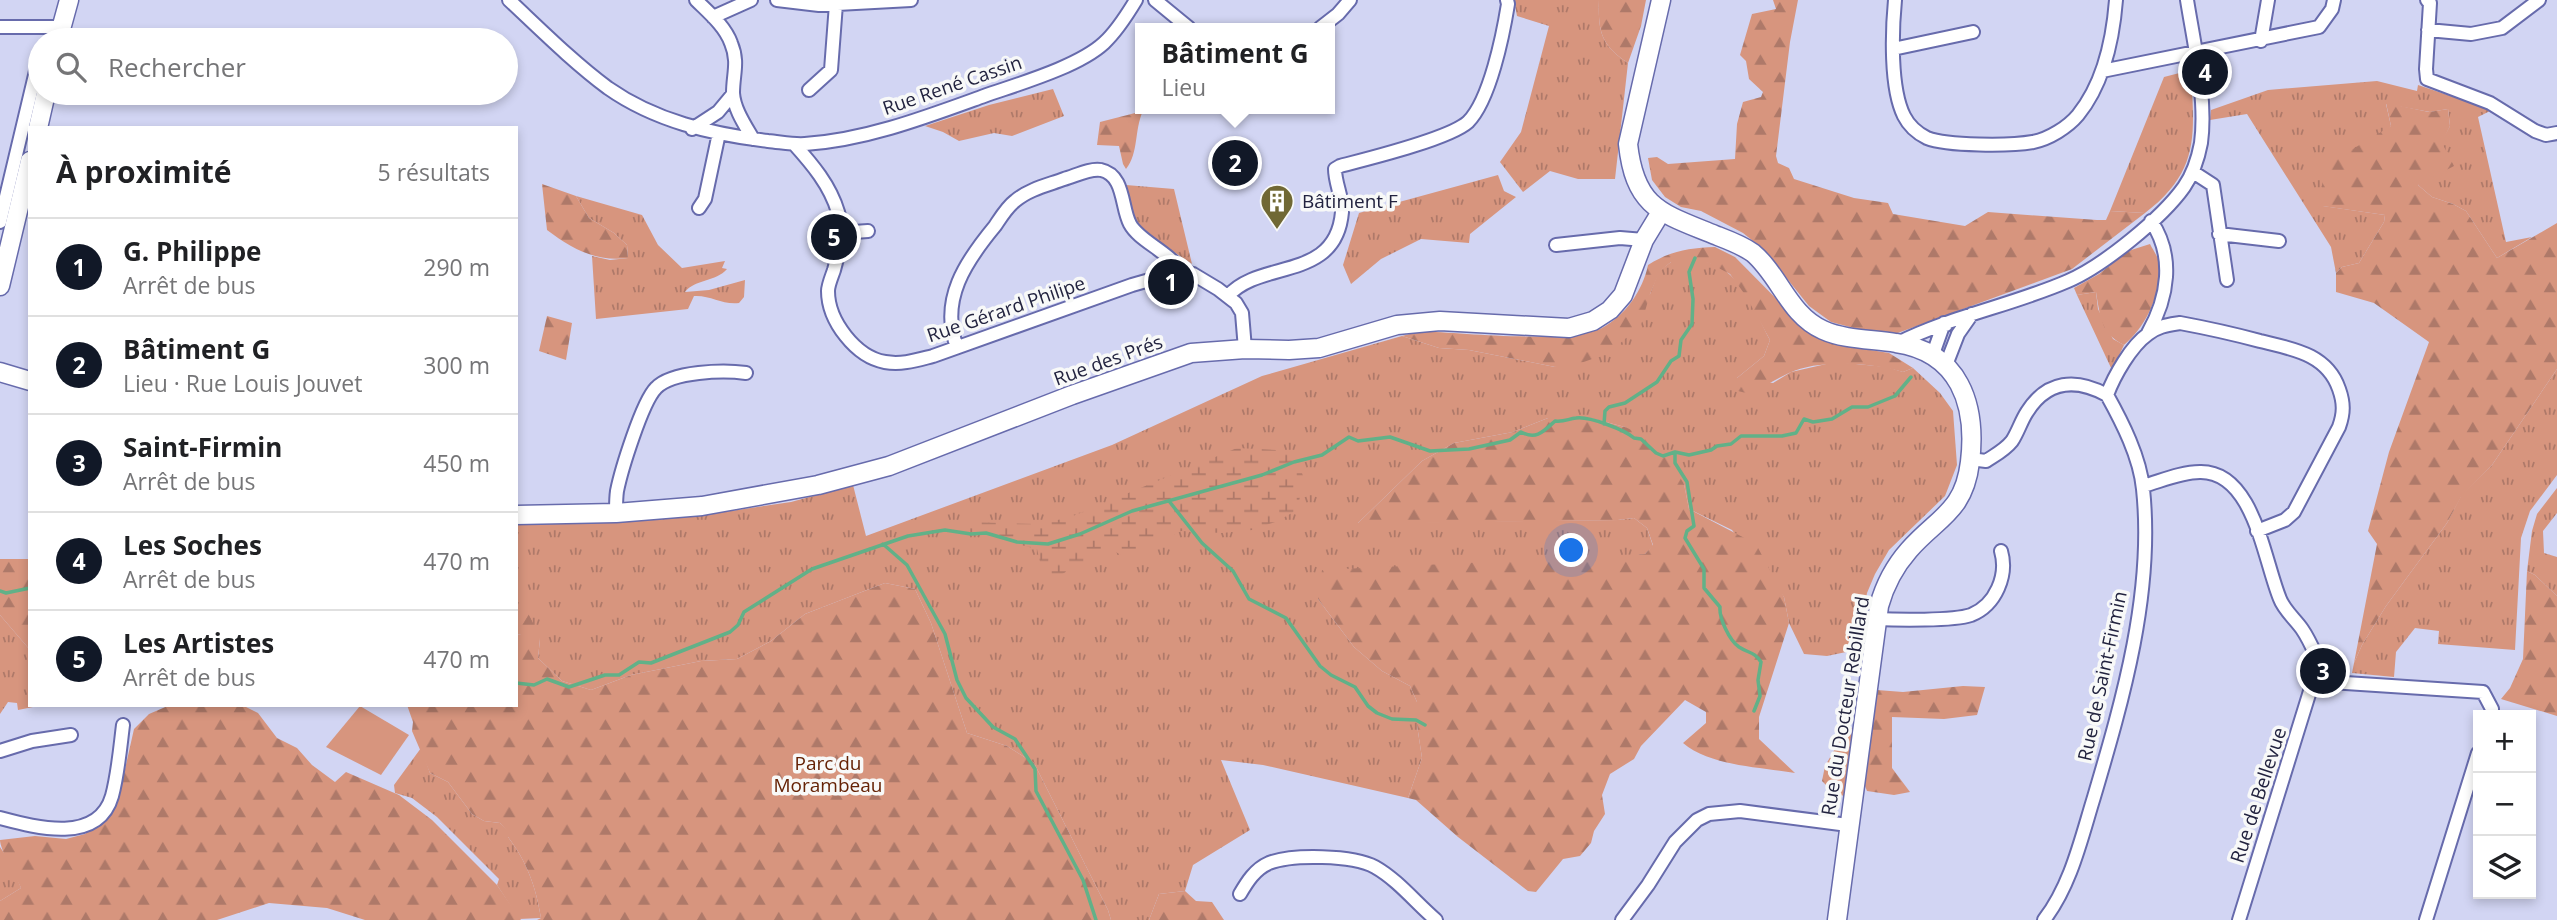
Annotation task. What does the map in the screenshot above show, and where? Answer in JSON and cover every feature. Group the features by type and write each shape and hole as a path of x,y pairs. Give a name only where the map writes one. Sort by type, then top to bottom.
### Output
{"main road":[{"path":"56,28 69,0"},
{"path":"1661,0 1628,144 1630,167 1640,193 1661,212 1753,254 1797,311 1824,330 1839,336 1898,343 1940,359"},
{"path":"38,126 43,105"},
{"path":"0,286 28,168"},
{"name":"Rue des Prés","path":"518,515 616,513 702,506 818,485 889,466 1072,395 1191,353 1319,348 1397,325 1440,321 1569,328 1581,325 1610,310 1623,295 1644,240 1661,212"},
{"name":"Rue du Docteur Rebillard","path":"1837,920 1876,619 1887,582 1900,561 1956,504 1965,485 1970,459 1970,432 1965,398 1960,385 1940,359"},
{"path":"0,372 28,380"}],"street":[{"name":"Rue René Cassin","path":"509,0 580,66 638,106 692,129 794,144 852,137 891,127 1034,78 1086,56 1103,44 1136,0"},
{"path":"696,0 731,41 737,65 733,94 752,139"},
{"path":"713,17 751,0"},
{"path":"777,0 819,5 911,0"},
{"path":"1156,0 1183,23"},
{"path":"1326,23 1350,0"},
{"path":"1228,296 1238,286 1307,263 1323,253 1334,240 1342,211 1335,169 1447,134 1468,122 1480,104 1493,68 1503,36 1507,0"},
{"path":"1895,0 1893,50 1899,103 1904,117 1913,129 1935,141 1982,145 2032,142 2046,137 2076,117 2092,95 2102,71 2116,0"},
{"path":"1898,343 1944,323 2070,280 2105,258 2169,206 2193,172 2201,141 2202,118 2187,0"},
{"path":"2261,41 2268,0"},
{"path":"2102,71 2261,41 2319,27 2332,9 2334,0"},
{"path":"2427,0 2430,3 2427,79 2490,103 2535,131 2546,135 2557,133"},
{"path":"2428,30 2471,34 2502,28 2539,0"},
{"path":"809,90 831,70 836,4"},
{"path":"0,27 28,31"},
{"path":"1893,50 1973,32"},
{"path":"692,129 718,112 733,94"},
{"path":"0,222 28,104"},
{"path":"699,208 705,199 719,133"},
{"name":"Rue Gérard Philipe","path":"794,144 823,180 838,213 840,240 828,291 835,320 848,340 861,352 883,362 905,363 1132,285 1181,271"},
{"path":"957,347 952,334 952,306 958,276 984,239 1014,202 1036,189 1100,170 1110,174 1117,183 1131,227 1173,260 1181,271 1193,274 1236,303 1242,313 1245,349"},
{"path":"2193,172 2213,185 2227,280"},
{"path":"1970,459 1986,461 2003,450 2012,440 2028,410 2049,389 2070,383 2089,385 2107,395 2115,375 2158,315 2164,298 2167,274 2163,243 2151,221"},
{"path":"840,233 869,231"},
{"path":"2219,234 2279,241"},
{"path":"1556,245 1620,238 1644,240"},
{"path":"1940,359 1972,314"},
{"path":"1944,323 1958,334"},
{"path":"1940,359 1944,323"},
{"path":"2146,335 2162,326 2180,323 2228,332 2306,354 2328,368 2334,376 2343,399 2343,415 2333,439 2294,512 2285,520 2257,531"},
{"path":"616,513 617,492 628,453 656,388 676,378 699,373 746,373"},
{"name":"Rue de Saint-Firmin","path":"2044,920 2060,896 2077,853 2101,773 2137,623 2145,542 2143,486 2124,426 2107,395"},
{"path":"2143,486 2186,472 2204,471 2217,475 2241,493 2281,601 2304,632 2319,662 2315,681 2483,692 2492,710"},
{"path":"1876,619 1961,617 1982,609 1992,598 2003,574 2001,551"},
{"name":"Rue de Bellevue","path":"2239,920 2315,681"},
{"path":"0,818 55,830 73,829 89,823 101,814 111,799 124,725"},
{"path":"0,751 32,741 71,735"},
{"path":"2426,920 2473,769"},
{"path":"1622,920 1675,842 1697,820 1709,814 1740,810 1848,825"},
{"path":"1240,894 1249,879 1268,864 1293,859 1350,860 1363,862 1386,874 1436,920"}],"green space":[{"path":"1514,0 1599,0 1599,21 1603,37 1612,50 1628,63 1615,179 1578,179 1550,171 1523,192 1500,162 1521,132 1549,26 1517,16"},
{"path":"1599,0 1646,0 1641,26 1628,63 1612,50 1603,37 1599,21"},
{"path":"1773,0 1798,0 1776,156 1778,163 1789,168 1794,179 1854,198 1888,203 1893,214 1965,226 1988,212 2097,220 2106,220 2110,211 2145,213 2072,269 1895,334 1865,331 1831,322 1809,306 1763,249 1743,233 1701,211 1681,207 1665,197 1652,180 1648,158 1657,157 1668,164 1735,159 1737,124 1743,102 1761,97 1763,92 1749,79 1746,61 1740,55 1752,14 1776,9"},
{"path":"2191,70 2193,132 2185,166 2176,182 2145,213 2110,211 2164,77"},
{"path":"2377,81 2417,91 2418,85 2492,110 2478,117 2506,242 2532,237 2497,258 2466,211 2432,197 2418,185 2450,126 2448,109 2430,112 2386,104 2391,126 2323,206 2385,215 2384,222 2359,263 2342,267 2336,273 2331,247 2247,114 2210,120 2211,110 2268,90"},
{"path":"1053,89 1064,116 1012,136 994,133 959,141 925,126 989,105"},
{"path":"2386,103 2429,112 2448,109 2450,126 2442,143 2454,166 2418,185 2432,197 2466,211 2497,258 2557,223 2557,369 2492,465 2461,497 2447,523 2386,606 2354,663 2377,544 2368,531 2389,452 2429,342 2374,303 2336,292 2336,273 2342,267 2359,263 2384,222 2385,215 2322,206 2323,167 2391,126"},
{"path":"1135,113 1142,114 1133,155 1126,169 1119,146 1097,145 1100,122"},
{"path":"1498,175 1504,191 1516,197 1470,234 1469,243 1421,239 1381,259 1351,284 1343,265 1359,213"},
{"path":"542,184 576,196 589,218 614,233 627,245 628,258 605,258 585,253 547,230"},
{"path":"1126,185 1174,189 1192,264 1138,228 1131,219"},
{"path":"576,196 642,215 658,245 682,268 725,261 722,268 727,269 722,273 694,285 685,292 709,290 745,280 744,297 739,303 733,303 694,296 688,309 596,319 592,256 610,260 628,258 627,245 614,233 589,218"},
{"path":"2150,244 2158,259 2156,294 2140,328 2124,345 2106,330 2096,292 2077,295 2074,288 2099,274 2128,251"},
{"path":"1715,247 1735,257 1810,333 1833,344 1889,353 1913,368 1903,372 1876,366 1830,364 1789,373 1750,394 1738,391 1737,378 1764,356 1770,340 1746,296 1730,274 1709,263 1671,262 1660,271 1641,325 1609,353 1578,364 1555,367 1469,350 1439,348 1402,336 1421,331 1541,337 1586,333 1602,328 1618,317 1642,284 1648,265 1680,251"},
{"path":"1671,262 1706,262 1721,268 1739,284 1770,340 1764,356 1737,378 1773,383 1791,372 1835,362 1887,367 1903,372 1913,368 1940,393 1953,411 1957,465 1945,496 1889,550 1867,593 1861,629 1851,651 1827,656 1804,654 1789,623 1784,597 1732,530 1689,509 1684,484 1625,427 1590,418 1548,418 1513,432 1454,443 1422,461 1358,523 1634,518 1647,528 1653,546 1645,554 1318,599 1354,647 1382,671 1410,686 1417,702 1422,758 1408,798 1263,765 1221,760 1250,830 1193,865 1185,891 1159,894 1149,920 1111,920 1034,763 1007,746 967,733 931,623 915,589 885,583 805,614 771,641 737,659 701,661 631,675 591,690 562,681 538,658 540,639 518,635 518,521 549,524 697,516 791,502 853,485 866,536 1112,445 1262,376 1402,336 1439,348 1469,350 1555,367 1650,294 1659,271"},
{"path":"2096,292 2098,309 2113,339 2124,345 2112,370 2077,295"},
{"path":"547,316 572,323 566,360 539,351"},
{"path":"2557,369 2557,475 2530,511 2521,538 2515,650 2438,644 2439,631 2415,628 2396,652 2394,677 2352,673 2362,645 2386,606 2447,523 2461,496 2492,465"},
{"path":"1548,418 1590,418 1625,427 1658,442 1684,484 1689,509 1756,544 1784,597 1789,623 1759,717 1759,739 1795,773 1721,761 1694,751 1683,743 1706,723 1706,712 1685,700 1641,746 1634,759 1610,774 1602,795 1605,814 1594,831 1591,843 1580,856 1563,859 1536,892 1528,891 1458,837 1416,800 1408,798 1422,758 1417,702 1410,686 1382,671 1354,647 1318,599 1322,570 1645,554 1653,545 1647,528 1634,518 1357,524 1422,461 1454,443 1513,432"},
{"path":"1237,448 1276,450 1297,458 1304,479 1297,510 1278,521 1252,530 1222,533 1181,531 1126,558 1109,548 1055,578 1042,570 1037,549 966,531 968,522 1036,524 1068,518"},
{"path":"2557,488 2557,513 2543,531 2544,553 2557,557 2557,596 2527,571 2537,514"},
{"path":"0,559 28,559 28,648 0,615"},
{"path":"2527,571 2557,596 2557,716 2501,699 2510,688 2523,659"},
{"name":"Parc du Morambeau","path":"885,583 915,589 931,623 967,733 1007,746 1034,763 1111,920 537,920 541,918 533,885 525,865 508,837 508,831 500,823 484,821 472,814 448,782 430,773 412,731 413,722 408,707 518,707 518,635 521,634 522,625 529,614 540,639 538,658 562,681 591,690 631,675 701,661 737,659 771,641 805,614"},
{"path":"0,615 28,648 28,707 33,707 18,710 17,703 8,702 0,714"},
{"path":"1963,686 1985,687 1977,715 1944,719 1892,717 1892,768 1910,792 1894,795 1867,791 1863,781 1877,690 1903,692"},
{"path":"165,707 246,707 258,713 277,738 297,748 312,765 335,782 346,772 399,795 432,820 497,885 521,920 365,920 327,908 269,903 217,920 0,920 0,901 21,888 0,840 35,836 66,839 85,834 102,820 121,787 134,729 149,714"},
{"path":"359,707 409,735 381,775 326,747"},
{"path":"1847,728 1852,728 1845,796 1835,794 1822,781 1825,766"},
{"path":"421,748 430,773 448,782 472,814 484,821 500,823 509,831 508,837 530,875 541,918 519,919 497,885 499,879 437,817 412,798 395,793 394,785"},
{"path":"0,847 11,863 21,888 0,901"},
{"path":"1185,891 1196,901 1212,902 1224,920 1149,920 1159,894"}],"waterway":[{"path":"1604,424 1605,411 1609,407 1625,403 1657,382 1671,361 1679,356 1681,340 1692,324 1693,299 1689,272 1695,258"},
{"path":"518,683 534,685 547,679 569,687 605,675 619,675 639,662 651,663 730,632 738,625 744,612 812,569 908,536 945,530 986,533 1017,542 1048,544 1080,534 1132,511 1262,475 1294,462 1322,455 1349,437 1358,441 1390,437 1430,451 1469,449 1510,440 1521,432 1535,435 1555,421 1582,418 1606,424 1641,439 1663,456 1675,452 1689,455 1731,444 1741,436 1782,436 1796,433 1804,419 1813,422 1832,419 1852,407 1868,407 1895,396 1911,377"},
{"path":"1675,452 1675,463 1687,482 1694,526 1687,531 1685,538 1704,569 1704,588 1720,607 1728,634 1739,647 1756,656 1761,662 1758,680 1760,696 1754,711"},
{"path":"1169,501 1202,543 1233,571 1249,599 1286,618 1320,666 1355,687 1368,706 1377,713 1392,719 1416,720 1425,725"},
{"path":"883,544 907,565 945,634 957,680 966,698 993,727 1015,739 1035,769 1036,791 1083,880 1096,920"},
{"path":"0,591 6,593 28,588"}],"place":[{"name":"Les Soches","path":"2205,72"},
{"name":"Bâtiment G","path":"1235,163"},
{"name":"Bâtiment F","path":"1277,231"},
{"name":"Les Artistes","path":"834,237"},
{"name":"G. Philippe","path":"1171,282"},
{"name":"Saint-Firmin","path":"2323,671"}]}
